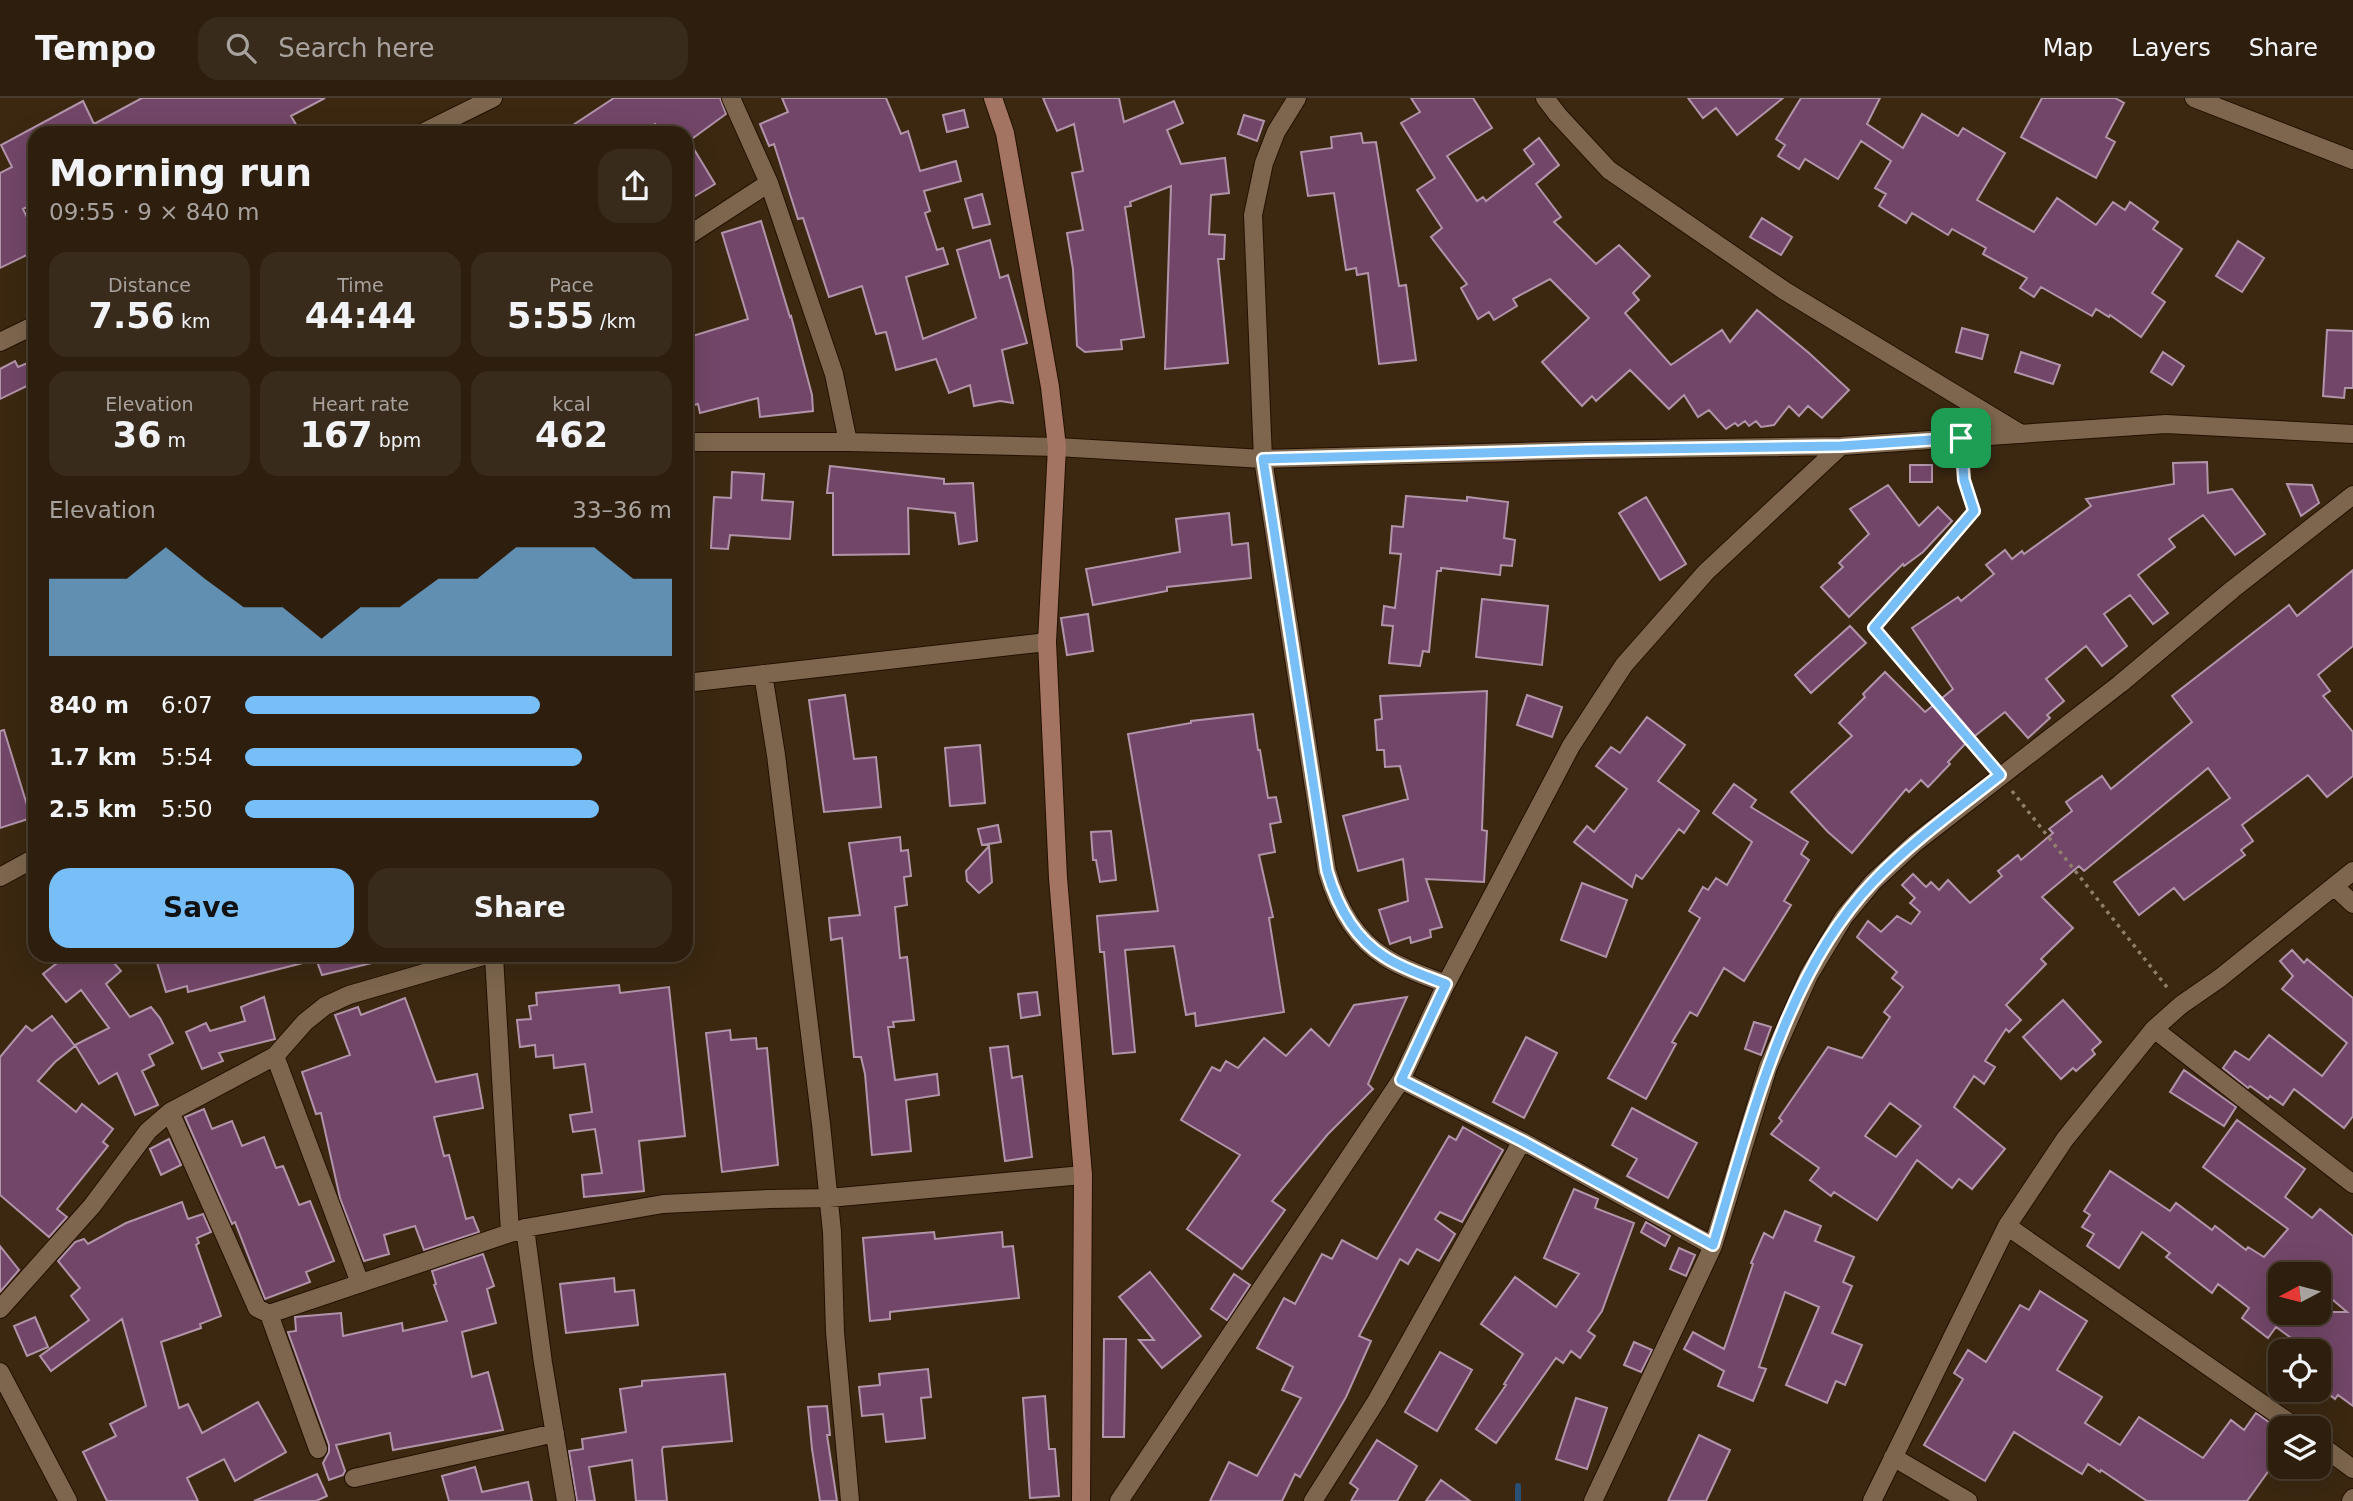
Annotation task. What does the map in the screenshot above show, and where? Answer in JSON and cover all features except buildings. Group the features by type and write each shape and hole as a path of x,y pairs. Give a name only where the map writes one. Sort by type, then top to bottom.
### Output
{"street":[{"path":"436,126 493,98"},
{"path":"731,98 769,183 834,374 848,442"},
{"path":"993,98 1005,133 1050,387 1057,447 1047,642 1058,878 1083,1175 1081,1501"},
{"path":"1297,98 1276,132 1264,163 1253,215 1263,459 1325,858 1334,894 1347,920 1383,956 1446,984"},
{"path":"1545,98 1609,170 1785,291 2021,434"},
{"path":"2194,98 2353,160"},
{"path":"693,232 769,183"},
{"path":"0,342 28,328"},
{"path":"693,442 848,442 1057,447 1263,459 1841,446 2166,424 2353,434"},
{"path":"1119,1501 1401,1080 1446,984 1571,746 1624,665 1706,572 1841,446"},
{"path":"1593,1501 1713,1245 1768,1067 1809,975 1844,918 1873,882 1915,843 2120,684 2233,589 2353,495"},
{"path":"693,682 1047,642"},
{"path":"763,674 799,936 829,1198 835,1332 850,1501"},
{"path":"0,877 28,862"},
{"path":"1872,1501 2007,1226 2065,1139 2154,1030 2181,1005 2220,978 2353,871"},
{"path":"2334,886 2353,904"},
{"path":"0,1309 92,1206 148,1131 170,1112 275,1056 304,1022 325,1006 349,995 462,962"},
{"path":"495,962 517,1231 566,1501"},
{"path":"2154,1030 2353,1184"},
{"path":"275,1056 360,1283"},
{"path":"1401,1080 1522,1141 1713,1245"},
{"path":"170,1112 257,1308 269,1314 318,1449"},
{"path":"1313,1501 1377,1400 1522,1141"},
{"path":"269,1314 517,1231 663,1204 829,1198 1083,1175"},
{"path":"2007,1226 2280,1416"},
{"path":"0,1372 68,1501"},
{"path":"354,1478 555,1433"},
{"path":"2331,1453 2353,1469"},
{"path":"1893,1457 1968,1501"}],"path":[{"path":"1961,438 1964,480 1974,511 1874,628 2000,775 2181,1005"}],"waterway":[{"path":"1518,1486 1518,1501"}],"route":[{"path":"1961,438 1964,480 1974,511 1874,628 2000,775 1915,843 1873,882 1844,918 1809,975 1768,1067 1713,1245 1522,1141 1401,1080 1446,984 1383,956 1347,920 1334,894 1327,871 1263,459 1841,446 1961,438"}]}
